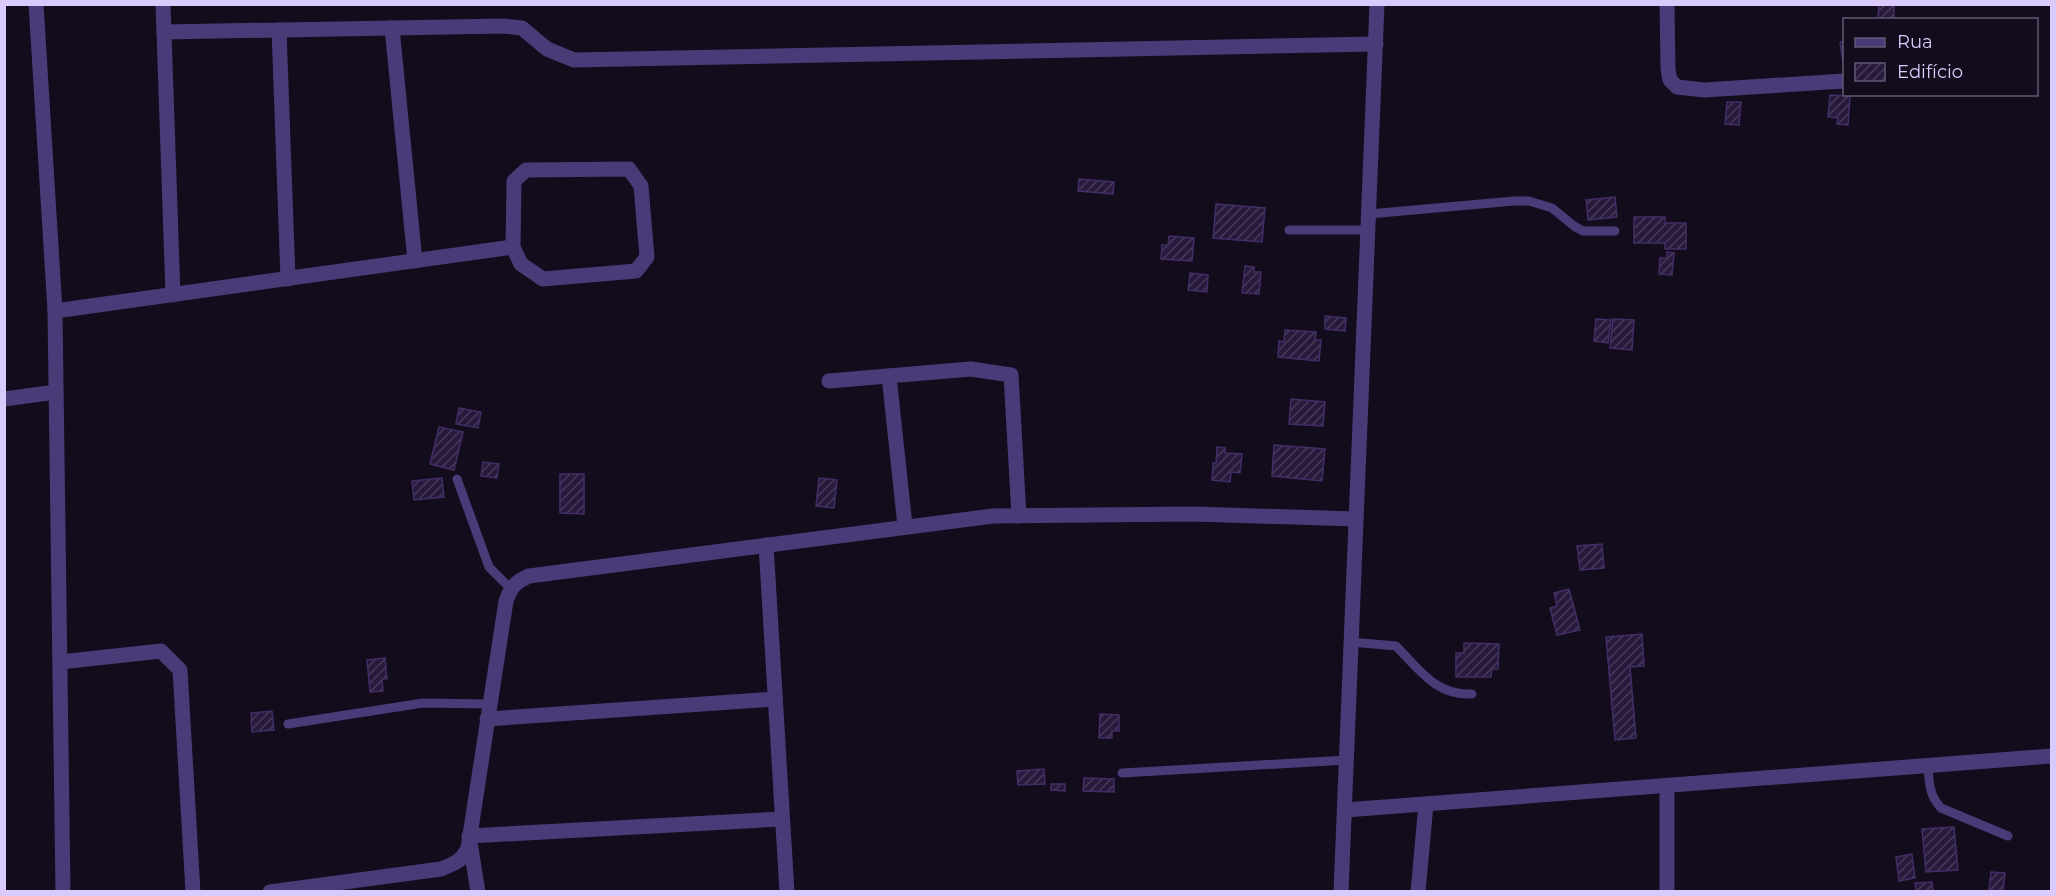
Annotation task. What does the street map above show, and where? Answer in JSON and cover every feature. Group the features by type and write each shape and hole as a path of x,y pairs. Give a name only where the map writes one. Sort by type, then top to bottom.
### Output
{"street":[{"path":"36,4 55,311 63,891"},
{"path":"163,4 173,295"},
{"path":"1341,891 1377,4"},
{"path":"1667,4 1668,69 1670,80 1677,87 1704,90 1843,81"},
{"path":"164,32 503,26 522,28 547,50 574,60 1376,44"},
{"path":"392,28 415,261"},
{"path":"279,30 288,279"},
{"path":"628,169 641,186 647,257 636,271 543,279 521,264 513,247 514,182 526,170 628,169"},
{"path":"55,311 513,247"},
{"path":"829,381 971,369 1011,375 1019,516"},
{"path":"889,376 904,526"},
{"path":"4,399 56,392"},
{"path":"270,891 441,869 464,857 468,848 506,601 510,588 529,576 993,516 1194,514 1356,519"},
{"path":"766,544 787,891"},
{"path":"60,662 161,651 180,670 193,891"},
{"path":"488,711 775,699"},
{"path":"1345,810 2052,756"},
{"path":"1667,786 1667,891"},
{"path":"1418,891 1426,804"},
{"path":"469,836 782,819"},
{"path":"469,836 477,891"}],"lane":[{"path":"1368,214 1529,201 1552,208 1583,231 1614,231"},
{"path":"1289,230 1368,230"},
{"path":"457,479 489,567 510,588"},
{"path":"1351,642 1396,646 1425,677 1439,687 1460,695 1472,694"},
{"path":"288,724 423,703 488,711"},
{"path":"1122,773 1347,760"},
{"path":"1928,765 1930,792 1933,800 1941,808 2008,836"}],"building":[{"path":"1879,4 1894,4 1894,18 1878,18"},
{"path":"1843,41 1843,62 1840,42"},
{"path":"1830,95 1850,96 1848,125 1837,124 1838,118 1828,117"},
{"path":"1727,102 1741,102 1739,125 1725,124"},
{"path":"1079,179 1114,182 1113,194 1078,191"},
{"path":"1615,197 1617,217 1588,220 1586,200"},
{"path":"1216,204 1265,208 1262,242 1213,238"},
{"path":"1634,217 1665,217 1665,223 1686,223 1686,249 1665,249 1665,243 1634,243"},
{"path":"1169,236 1194,238 1192,261 1161,259 1162,245 1168,245"},
{"path":"1667,252 1674,253 1672,275 1659,274 1660,258 1667,258"},
{"path":"1245,266 1254,267 1254,272 1261,272 1259,294 1242,293"},
{"path":"1190,273 1208,275 1207,292 1188,290"},
{"path":"1325,316 1346,318 1345,331 1325,329"},
{"path":"1596,319 1611,320 1608,343 1594,341"},
{"path":"1613,319 1634,320 1632,350 1610,348"},
{"path":"1285,330 1316,332 1315,340 1321,340 1319,361 1278,357 1279,341 1284,342"},
{"path":"1291,399 1325,402 1323,426 1289,424"},
{"path":"459,408 481,412 478,428 456,424"},
{"path":"439,427 463,432 454,470 430,464"},
{"path":"1274,445 1325,449 1322,481 1272,476"},
{"path":"1217,447 1225,448 1225,453 1242,454 1240,473 1231,472 1230,482 1212,480"},
{"path":"483,462 499,464 497,478 481,476"},
{"path":"560,474 584,474 584,514 560,513"},
{"path":"442,478 444,497 414,500 412,481"},
{"path":"819,478 837,480 834,508 816,506"},
{"path":"1602,544 1604,568 1580,570 1577,546"},
{"path":"1569,589 1580,630 1557,635 1550,608 1557,606 1554,593"},
{"path":"1642,634 1644,666 1630,667 1636,738 1615,740 1606,637"},
{"path":"1464,643 1499,644 1498,669 1492,669 1491,677 1456,677 1456,653 1464,653"},
{"path":"385,658 387,679 382,679 383,691 370,692 367,660"},
{"path":"272,711 274,730 252,732 251,713"},
{"path":"1100,714 1119,715 1119,731 1112,731 1112,738 1099,738"},
{"path":"1044,769 1045,784 1018,785 1017,771"},
{"path":"1084,778 1114,779 1114,792 1083,791"},
{"path":"1051,784 1065,784 1065,791 1051,790"},
{"path":"1954,827 1958,870 1926,872 1922,829"},
{"path":"1912,854 1915,878 1899,881 1896,857"},
{"path":"1991,872 2005,873 2003,891 1989,890"},
{"path":"1932,882 1933,892 1916,892 1915,883"}]}
